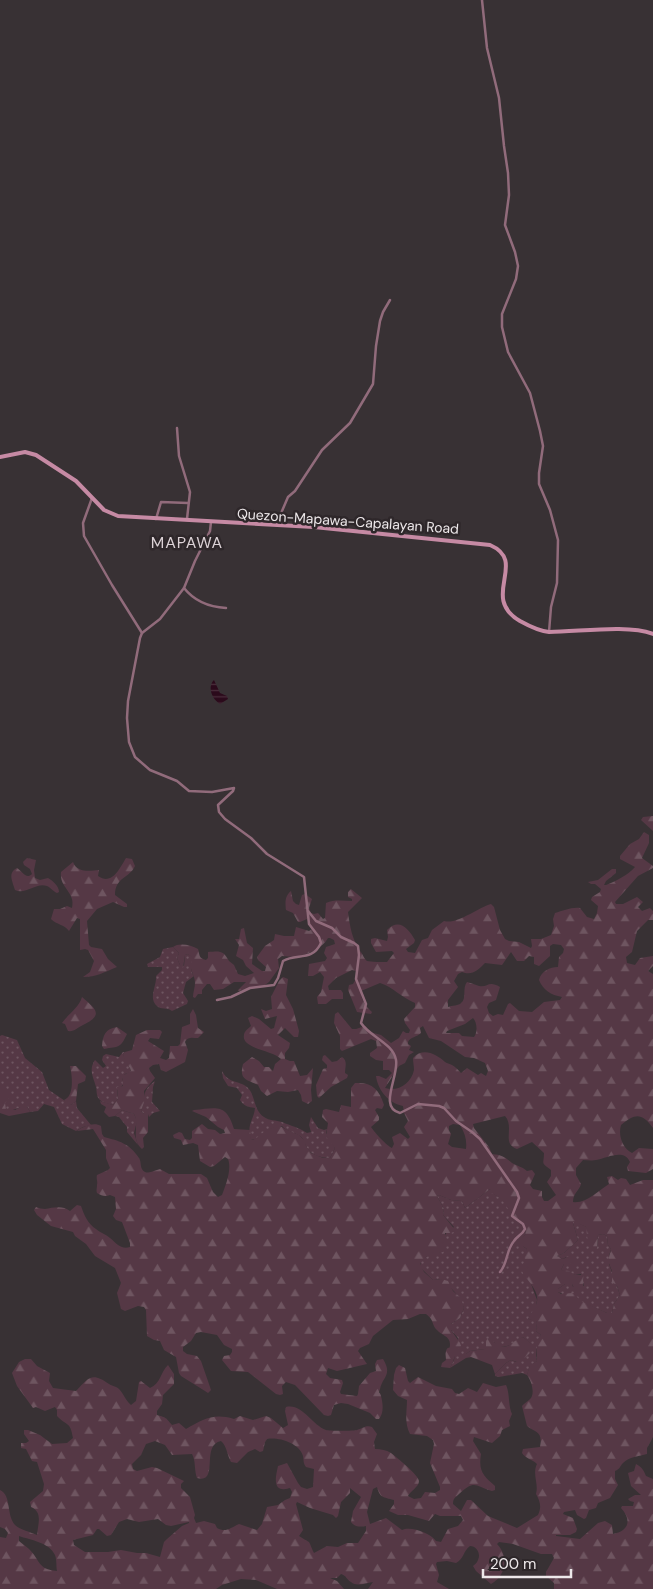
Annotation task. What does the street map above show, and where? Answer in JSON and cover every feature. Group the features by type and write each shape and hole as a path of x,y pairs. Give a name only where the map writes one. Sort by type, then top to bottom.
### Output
{"main road":[{"name":"Quezon-Mapawa-Capalayan Road","path":"0,457 25,452 32,453 71,477 109,513 118,516 276,525 391,534 490,545 498,549 507,564 502,598 505,608 512,616 523,623 549,632 630,629 644,630 653,634"}],"street":[{"path":"482,0 488,48 500,106 508,173 509,195 505,225 518,266 516,279 502,314 502,327 508,352 528,391 540,431 543,446 539,481 550,510 559,544 557,583 551,607 549,632"},
{"path":"276,525 288,497 296,491 322,450 354,417 373,384 380,321 390,300"},
{"path":"177,428 179,456 189,487 186,521"},
{"path":"92,498 83,523 84,536 142,633"},
{"path":"156,519 161,502 188,503"},
{"path":"211,522 210,531 184,588 160,618 142,633 137,649 127,709 127,726 133,753 145,767 177,781 189,791 212,792 234,788 218,805 219,812 225,819 251,838 267,854 304,877 309,924 320,941 316,950 304,957 284,959 274,985 250,988 230,997 217,1000"},
{"path":"184,588 194,598 208,606 226,608"},
{"path":"308,910 316,921 332,928 343,938 352,941 358,946 356,979 366,1004 361,1023 392,1050 396,1060 396,1071 389,1100 390,1106 394,1111 400,1113 418,1104 431,1104 444,1108 458,1123 480,1138 517,1192 519,1198 512,1216 523,1224 525,1229 512,1243 504,1267 500,1272"}],"green space":[{"path":"653,816 653,831 641,820 643,817"},
{"path":"644,832 649,835 649,843 642,858 653,868 638,876 615,902 616,904 623,904 637,897 643,902 638,907 642,911 650,908 653,911 653,920 648,920 637,931 632,952 626,957 627,963 635,965 640,958 653,956 653,966 648,971 653,974 653,1128 645,1119 638,1116 621,1125 620,1133 623,1145 632,1153 639,1148 653,1149 653,1169 646,1173 628,1171 627,1167 630,1162 627,1158 620,1155 583,1160 576,1168 576,1175 581,1184 574,1196 573,1202 587,1199 609,1184 607,1177 612,1176 618,1180 621,1178 626,1179 630,1185 643,1180 653,1180 653,1437 647,1448 647,1454 628,1459 615,1471 615,1479 618,1485 610,1498 598,1503 596,1508 589,1510 584,1519 577,1515 575,1510 564,1512 563,1514 573,1518 577,1529 576,1532 570,1535 556,1536 580,1539 598,1523 605,1521 612,1525 613,1534 623,1530 628,1521 621,1508 622,1506 633,1506 634,1502 628,1499 635,1495 641,1495 631,1486 628,1473 634,1471 636,1464 640,1466 646,1476 653,1479 653,1589 554,1589 554,1583 546,1576 546,1572 554,1558 552,1554 541,1554 513,1544 499,1542 497,1544 503,1554 504,1566 500,1576 491,1584 473,1566 478,1561 479,1555 478,1551 472,1546 468,1548 456,1563 447,1561 437,1562 439,1575 437,1582 449,1589 368,1589 373,1582 356,1584 341,1574 337,1578 330,1578 337,1581 344,1589 277,1589 256,1580 241,1579 216,1589 0,1589 0,1537 6,1538 8,1533 0,1527 0,1490 8,1501 12,1521 17,1527 37,1535 39,1523 37,1512 31,1507 30,1502 43,1491 44,1484 37,1462 32,1461 26,1449 21,1448 21,1443 29,1441 24,1434 24,1430 40,1435 52,1444 67,1443 73,1438 69,1426 57,1416 55,1407 45,1411 36,1407 33,1408 17,1386 12,1373 19,1362 25,1359 31,1359 37,1366 50,1373 49,1381 53,1388 76,1391 88,1379 95,1377 118,1388 131,1405 136,1401 139,1382 141,1381 150,1388 154,1386 168,1365 174,1374 174,1384 163,1395 162,1404 157,1411 157,1415 166,1418 172,1425 179,1423 186,1429 209,1418 227,1417 234,1419 240,1416 253,1420 266,1416 283,1428 288,1425 286,1407 297,1408 326,1430 352,1431 372,1427 377,1434 374,1442 375,1449 391,1453 418,1478 418,1485 408,1496 414,1499 421,1498 425,1492 435,1493 440,1490 440,1487 430,1463 434,1444 433,1440 427,1436 410,1434 406,1421 407,1400 398,1396 393,1390 396,1368 399,1365 405,1368 410,1383 418,1377 436,1386 452,1389 455,1393 459,1394 468,1388 477,1392 483,1383 496,1387 506,1385 512,1414 509,1421 510,1426 502,1430 500,1436 492,1443 474,1437 473,1441 481,1454 481,1469 495,1486 495,1490 492,1491 475,1485 469,1486 455,1497 453,1504 461,1511 467,1500 471,1500 488,1516 517,1528 538,1515 540,1507 536,1494 535,1472 537,1464 522,1453 523,1449 540,1447 541,1442 540,1435 527,1426 522,1406 530,1399 533,1393 527,1375 530,1365 537,1361 537,1341 541,1335 536,1331 536,1321 528,1319 536,1305 537,1295 521,1269 527,1249 520,1244 520,1239 525,1235 526,1230 513,1218 506,1205 491,1193 490,1189 465,1208 462,1201 437,1196 444,1209 443,1215 456,1231 445,1233 445,1248 443,1252 427,1257 420,1264 424,1272 433,1280 441,1279 448,1281 453,1291 461,1298 464,1308 460,1318 451,1324 451,1330 461,1346 450,1368 441,1367 442,1363 446,1360 447,1349 450,1347 449,1339 437,1330 429,1316 420,1314 408,1319 393,1320 373,1336 369,1344 360,1348 358,1351 367,1364 337,1371 328,1368 326,1374 330,1378 342,1380 341,1394 357,1396 359,1386 370,1373 376,1371 375,1364 377,1360 383,1359 387,1372 379,1392 383,1408 379,1419 376,1419 370,1413 341,1403 334,1405 331,1415 324,1415 295,1385 286,1382 282,1386 283,1394 276,1394 248,1372 231,1371 222,1360 224,1356 230,1355 232,1349 224,1345 217,1335 201,1332 196,1333 191,1341 183,1347 183,1351 197,1356 201,1361 211,1390 208,1393 181,1376 176,1357 164,1350 160,1341 147,1336 146,1310 144,1307 138,1306 125,1311 121,1309 117,1293 121,1283 115,1268 95,1256 73,1232 51,1226 37,1215 34,1210 36,1207 45,1209 58,1207 70,1211 77,1205 81,1206 83,1213 93,1227 119,1246 124,1248 130,1247 122,1222 116,1220 113,1216 116,1209 115,1197 97,1193 97,1175 110,1168 106,1158 106,1150 93,1129 77,1131 86,1126 101,1126 104,1137 119,1141 131,1149 139,1158 142,1169 145,1172 160,1169 169,1174 201,1174 207,1178 213,1192 218,1197 222,1195 228,1177 228,1159 225,1157 210,1167 200,1161 198,1145 193,1143 183,1145 181,1140 174,1138 173,1135 179,1132 182,1133 185,1139 190,1140 192,1138 192,1131 202,1124 220,1134 225,1133 224,1130 206,1117 192,1111 194,1110 215,1108 224,1111 228,1115 234,1129 250,1130 251,1139 254,1140 265,1131 279,1125 299,1135 305,1141 311,1153 323,1158 330,1158 335,1148 326,1137 328,1123 322,1117 323,1110 339,1112 341,1105 351,1107 351,1088 355,1083 361,1083 374,1088 380,1095 384,1105 382,1109 377,1108 375,1110 379,1120 371,1127 378,1136 392,1148 394,1144 392,1137 400,1133 408,1139 410,1137 404,1127 408,1121 403,1106 385,1096 379,1087 376,1076 386,1079 392,1073 389,1070 383,1070 383,1061 376,1060 370,1056 370,1053 377,1048 376,1041 371,1039 342,1051 340,1049 340,1036 334,1023 335,1014 338,1012 352,1029 365,1026 370,1032 381,1035 391,1043 399,1038 403,1031 409,1033 410,1030 404,1019 415,1007 415,1003 380,983 361,991 362,999 372,1012 371,1014 357,1012 348,990 349,985 353,984 356,979 356,971 352,970 336,978 328,986 329,990 341,990 343,999 332,999 326,1004 318,1004 317,997 321,992 324,977 320,972 313,976 308,976 309,964 325,961 327,958 324,953 326,947 335,944 334,940 330,938 318,948 304,955 294,957 282,956 278,959 279,968 269,982 262,987 237,991 246,982 234,982 223,989 214,990 210,984 207,984 202,990 202,994 198,994 195,998 193,997 195,980 191,968 193,958 188,954 185,955 183,968 177,958 179,953 173,947 176,945 182,944 198,949 200,957 206,960 208,952 221,952 234,965 238,974 245,976 254,973 246,966 243,960 236,956 239,945 235,939 239,939 241,929 244,928 247,943 253,948 252,964 265,971 266,967 257,957 265,946 274,940 275,934 294,936 296,927 309,931 312,929 307,919 298,922 293,913 286,910 286,899 291,891 293,901 296,904 299,905 302,895 305,894 312,899 309,908 311,913 318,913 323,919 325,918 326,903 352,901 348,897 348,892 351,889 362,898 348,912 353,937 367,961 387,962 394,953 392,951 376,952 371,943 371,939 375,938 387,941 387,930 391,926 399,925 406,928 415,940 406,949 408,952 415,953 422,940 428,938 432,930 444,921 455,921 491,904 494,907 500,930 505,939 519,942 531,948 531,939 541,939 551,935 555,913 580,908 587,917 594,919 598,906 591,900 601,889 595,884 588,882 598,880 612,869 616,869 616,873 606,881 604,885 606,885 622,878 632,870 635,867 620,859 620,856 630,844 639,839","holes":["553,944 561,945 564,949 559,957 558,967 546,970 539,980 548,992 562,997 560,1000 544,1002 532,1012 519,1011 510,1003 503,1015 493,1016 489,1013 487,1007 489,1003 496,1000 500,987 493,984 479,986 467,982 463,1001 459,1005 448,1007 448,1000 458,987 454,981 458,974 462,972 472,973 485,963 502,965 511,952 517,961 524,961 529,956 534,957 534,964 539,966 550,956 550,946","473,1018 475,1022 476,1030 474,1037 462,1036 459,1033 446,1033","423,1026 429,1038 441,1041 465,1057 474,1058 485,1063 488,1071 486,1076 481,1073 478,1075 467,1068 461,1073 438,1056 425,1052 413,1058 414,1070 407,1083 395,1089 385,1088 399,1066 405,1063 409,1055 414,1052 409,1050 411,1046 408,1044 409,1040 421,1033 420,1028","505,1116 508,1120 509,1139 512,1147 517,1149 532,1142 544,1153 543,1163 551,1170 551,1176 547,1182 556,1195 548,1201 544,1201 542,1191 533,1189 530,1185 535,1174 532,1170 527,1171 503,1157 492,1154 473,1124","453,1124 460,1125 465,1137 466,1149 452,1147 448,1144 451,1134 449,1126","573,1221 586,1227 588,1243 595,1250 597,1248 598,1235 603,1234 607,1236 608,1245 611,1249 608,1261 612,1271 612,1282 617,1286 620,1295 614,1304 612,1313 607,1313 581,1301 573,1293 561,1294 558,1292 558,1289 565,1284 572,1284 575,1290 580,1291 583,1289 584,1275 575,1275 569,1271 561,1270 564,1264 578,1264 581,1262 572,1257 563,1259 557,1256 564,1253 578,1240","267,1439 283,1440 293,1444 301,1451 306,1467 314,1469 313,1487 307,1489 301,1487 287,1463 278,1466 277,1486 283,1489 290,1488 292,1492 290,1498 278,1505 267,1507 262,1524 257,1530 239,1524 223,1530 217,1528 215,1524 204,1521 196,1523 190,1497 181,1488 181,1484 184,1481 157,1468 152,1467 137,1471 133,1469 132,1464 141,1455 146,1444 155,1441 165,1445 172,1455 192,1454 197,1478 204,1478 208,1475 212,1449 215,1444 221,1441 225,1445 231,1462 237,1463 248,1452 255,1449 260,1452 263,1451","377,1487 382,1496 394,1500 394,1504 389,1511 398,1515 408,1515 429,1521 435,1514 440,1516 461,1516 463,1520 458,1526 448,1529 441,1542 420,1531 402,1530 386,1518 370,1524 367,1512 373,1489","350,1488 361,1497 353,1511 351,1522 357,1526 366,1526 366,1531 358,1543 347,1543 338,1547 327,1546 314,1553 309,1542 299,1536 303,1530 297,1502 333,1515 336,1518 341,1502 350,1493","127,1519 139,1522 158,1519 171,1526 189,1522 164,1542 160,1557 121,1550 85,1552 74,1545 73,1540 93,1535 97,1529 107,1536 111,1535 119,1522","19,1536 48,1547 55,1555 57,1571 40,1564 29,1549 19,1541"]},
{"path":"27,858 36,860 35,878 40,880 48,878 54,882 59,892 57,893 43,885 23,891 15,890 11,875 14,870 17,868 28,876 32,874 23,862"},
{"path":"126,858 132,859 135,866 117,885 115,895 127,904 127,907 113,902 97,909 87,921 89,945 102,949 108,959 117,967 96,975 83,977 90,972 94,961 88,950 80,950 80,919 77,918 69,931 51,919 54,909 67,906 72,908 72,898 62,882 61,872 73,862 81,870 99,870 98,876 107,879 115,874"},
{"path":"173,947 179,953 177,958 180,965 184,966 185,955 188,954 194,958 191,967 194,976 186,982 183,993 188,1001 187,1004 172,1011 159,1007 154,1003 153,996 156,976 162,970 162,967 148,967 147,964 160,957 163,949"},
{"path":"283,977 288,979 286,995 293,1009 299,1031 298,1037 294,1037 285,1028 278,1035 290,1043 285,1053 285,1059 294,1061 300,1076 307,1075 313,1068 312,1101 308,1104 302,1101 298,1090 288,1092 277,1091 267,1096 258,1085 247,1080 242,1073 243,1064 252,1057 264,1067 269,1067 273,1071 275,1064 281,1059 247,1043 244,1040 244,1035 251,1026 248,1018 252,1016 271,1029 274,1028 277,1016 265,1019 261,1009 266,1011 272,1009 271,997"},
{"path":"82,997 94,1008 96,1015 90,1021 74,1030 68,1031 65,1024 62,1023"},
{"path":"193,1009 198,1028 204,1032 198,1038 186,1040 188,1050 185,1062 166,1072 161,1070 159,1064 149,1068 155,1078 144,1091 145,1099 141,1111 144,1114 148,1114 148,1132 143,1138 144,1147 142,1149 137,1141 136,1118 134,1114 122,1110 115,1116 109,1117 104,1112 106,1107 100,1101 113,1105 118,1099 117,1087 123,1086 122,1076 131,1071 125,1062 123,1054 132,1050 136,1035 147,1030 160,1030 162,1032 159,1039 150,1038 148,1041 164,1051 160,1058 166,1060 169,1058 170,1046 178,1046 180,1044 182,1027 190,1024 190,1014"},
{"path":"117,1027 127,1034 125,1039 119,1046 104,1049 102,1046 105,1033"},
{"path":"0,1036 17,1040 25,1058 42,1072 49,1090 71,1105 76,1101 77,1108 91,1125 76,1131 62,1124 54,1107 44,1104 38,1111 30,1112 27,1106 6,1110 2,1089 0,1089"},
{"path":"125,1052 123,1054 131,1072 125,1074 122,1079 124,1084 117,1090 118,1099 113,1105 103,1102 98,1098 92,1067 95,1060 103,1068 106,1066 102,1060 103,1056 106,1054 119,1057"},
{"path":"325,1055 332,1062 342,1057 346,1064 345,1073 348,1075 347,1078 331,1087 319,1098 316,1085 323,1069 327,1068 327,1065 322,1060"},
{"path":"70,1066 76,1066 86,1076 85,1081 78,1084 76,1101 71,1105 67,1104 64,1100 71,1090"},
{"path":"222,1071 228,1078 244,1085 250,1090 260,1114 266,1118 282,1122 307,1133 311,1132 309,1125 311,1117 318,1128 327,1129 326,1133 335,1148 330,1158 313,1154 301,1137 282,1126 271,1129 255,1140 251,1139 249,1130 255,1108 246,1106 240,1100 242,1095 237,1088 228,1086 223,1078"},
{"path":"155,1081 152,1102 160,1111 153,1113 149,1117 148,1114 144,1114 141,1111 147,1088"},
{"path":"6,1088 10,1093 5,1103 6,1110 15,1110 24,1105 27,1106 30,1112 9,1116 0,1113 0,1089"},
{"path":"122,1110 134,1114 137,1121 134,1133 138,1145 127,1132 127,1127 119,1117 115,1116"},
{"path":"490,1189 505,1201 512,1215 526,1230 525,1235 520,1240 527,1249 525,1260 537,1300 536,1307 528,1319 536,1320 536,1331 541,1335 537,1350 537,1361 530,1366 527,1375 522,1373 495,1376 506,1363 511,1360 516,1362 528,1355 531,1344 523,1337 505,1347 501,1347 494,1342 485,1349 470,1351 466,1354 466,1358 450,1368 454,1360 458,1338 451,1330 451,1324 460,1318 464,1308 458,1295 441,1279 433,1280 420,1267 421,1260 434,1252 439,1253 445,1242 445,1235 454,1227 443,1215 444,1209 437,1196 462,1201 465,1208"},
{"path":"573,1220 586,1227 597,1248 598,1235 603,1234 607,1236 608,1245 611,1249 609,1264 620,1295 614,1304 612,1313 607,1313 558,1292 558,1289 565,1284 572,1284 573,1287 584,1286 581,1274 575,1275 561,1270 564,1264 578,1264 566,1257 563,1259 557,1256 564,1253 578,1240"},
{"path":"523,1337 534,1346 531,1351 525,1358 517,1362 511,1360 506,1363 495,1374 492,1365 471,1357 466,1358 466,1354 470,1351 485,1349 486,1339 490,1339 504,1347"}],"shaded area":[{"path":"214,680 220,693 227,696 228,699 220,704 211,693 211,686"}],"district":[{"name":"MAPAWA","path":"187,542"}]}
